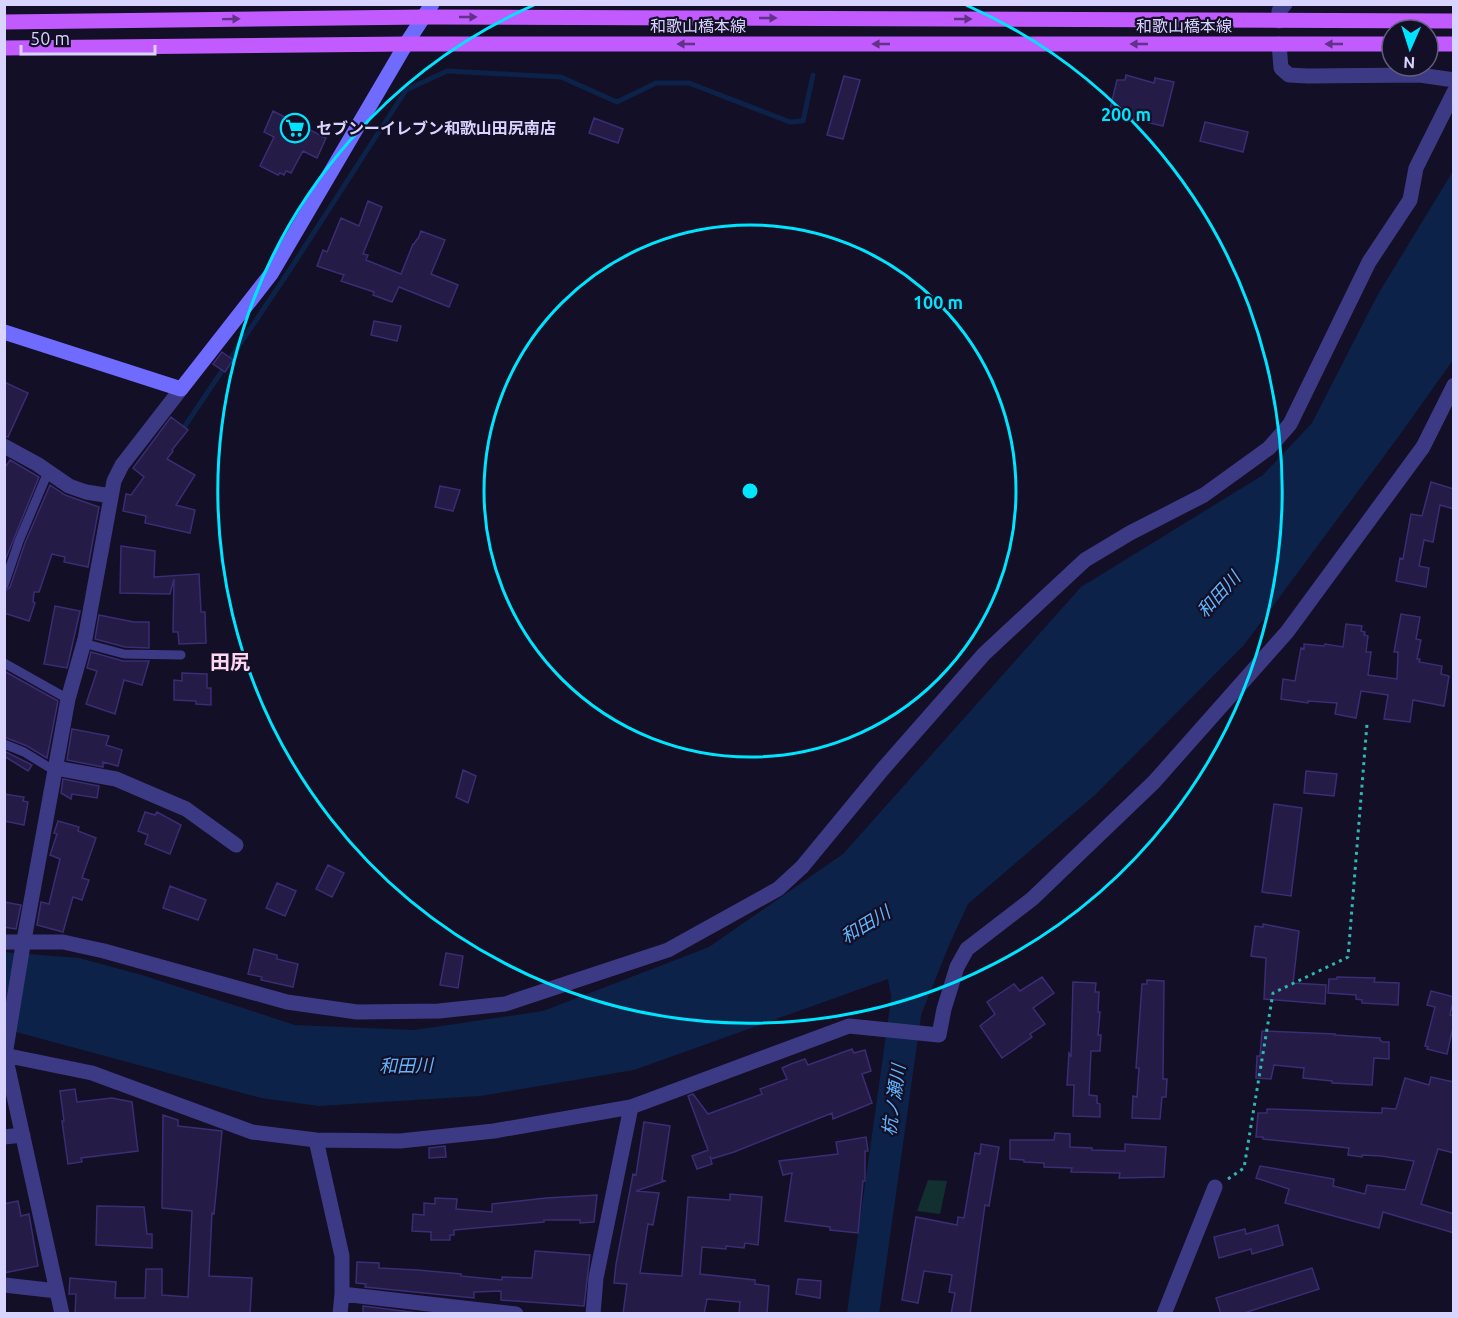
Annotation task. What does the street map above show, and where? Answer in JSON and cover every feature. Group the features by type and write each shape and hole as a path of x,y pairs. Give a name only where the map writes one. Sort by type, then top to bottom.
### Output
{"main road":[{"name":"和歌山橋本線","path":"4,22 429,10 1279,21 1454,21"},
{"name":"和歌山橋本線","path":"4,48 406,44 1380,44"}],"street":[{"path":"1279,21 1279,11 1285,4"},
{"path":"62,1314 6,1050 68,699 83,643 114,481 122,465 271,274 406,44 429,10"},
{"path":"1279,44 1281,68 1289,75 1420,75 1454,80"},
{"path":"4,942 23,946 63,942 104,951 287,1002 357,1012 439,1011 505,1004 668,950 778,889 802,867 882,770 984,654 1085,560 1130,533 1204,495 1269,448 1290,424 1369,262 1410,200 1416,168 1454,92"},
{"path":"4,332 181,389"},
{"path":"6,1050 92,1073 252,1132 316,1140 400,1141 494,1131 630,1107 849,1026 939,1035 944,1008 957,967 967,949 1032,899 1154,782 1287,632 1424,447 1454,385"},
{"path":"4,446 69,486 86,492 111,496"},
{"path":"55,770 116,779 186,809 236,845"},
{"path":"593,1314 596,1278 630,1107"},
{"path":"4,1137 23,1135"},
{"path":"316,1140 342,1256 340,1314"},
{"path":"1164,1314 1215,1187"},
{"path":"4,1285 57,1291"},
{"path":"342,1294 516,1314"}],"lane":[{"path":"4,585 19,541 48,472"},
{"path":"83,643 124,654 181,655"},
{"path":"4,663 68,699"},
{"path":"4,744 24,752 55,770"}],"path":[{"path":"1215,1187 1244,1168 1273,993 1348,957 1367,724"}],"green space":[{"path":"928,1180 947,1181 940,1214 917,1211"}],"water":[{"name":"和田川","path":"1453,171 1453,360 1244,645 1095,795 968,904 921,1015 894,1012 888,979 634,1070 480,1096 319,1106 261,1098 5,1029 4,952 79,958 142,975 295,1025 414,1030 543,1011 709,947 843,854 1081,587 1263,475 1312,423 1377,296"}],"building":[{"path":"1126,75 1154,83 1155,78 1174,82 1163,126 1109,113 1117,80 1125,80"},
{"path":"844,76 860,80 843,139 827,135"},
{"path":"273,111 326,138 317,158 303,151 291,173 286,171 284,175 280,173 278,175 260,166 274,137 264,132"},
{"path":"594,118 623,129 618,143 589,133"},
{"path":"1205,122 1248,132 1243,152 1200,141"},
{"path":"368,201 382,207 363,254 368,255 366,260 401,274 421,231 445,240 431,274 458,285 449,307 399,287 392,302 373,295 374,292 341,281 344,275 317,266 323,250 327,252 341,218 359,226"},
{"path":"374,321 401,326 397,341 371,335"},
{"path":"222,352 233,360 225,372 213,364"},
{"path":"4,382 28,393 8,437 4,436"},
{"path":"171,417 188,430 167,459 195,475 176,505 195,510 190,533 145,523 146,516 123,511 126,494 131,495 144,477 133,468"},
{"path":"10,460 39,477 4,563 4,469"},
{"path":"1431,482 1454,489 1454,509 1440,505 1433,542 1424,540 1419,566 1429,568 1426,587 1396,581 1400,558 1403,559 1411,514 1422,516"},
{"path":"50,485 65,495 99,507 88,567 64,562 65,557 52,554 39,592 34,592 33,602 35,603 29,621 4,613 4,592 10,587 25,543"},
{"path":"440,486 460,490 453,511 435,507"},
{"path":"121,546 155,551 154,577 199,574 201,612 205,612 206,643 179,644 178,632 173,632 174,579 170,594 120,593"},
{"path":"55,606 80,611 67,668 44,664"},
{"path":"1401,614 1420,617 1416,639 1421,640 1417,659 1420,659 1419,662 1442,666 1441,674 1449,676 1444,706 1413,700 1410,722 1384,719 1388,695 1361,691 1356,718 1335,714 1337,703 1308,701 1308,703 1281,699 1283,679 1295,681 1301,648 1304,649 1304,644 1343,647 1346,624 1362,626 1361,631 1368,636 1366,652 1371,652 1368,675 1397,679 1398,652 1394,652"},
{"path":"99,615 134,622 149,622 149,648 125,647 95,639"},
{"path":"91,652 123,661 149,661 142,685 124,680 115,714 86,704 97,671 87,668"},
{"path":"4,671 58,701 47,758 27,746 4,737"},
{"path":"182,673 207,674 207,688 211,688 211,705 196,704 196,701 174,700 174,680 182,681"},
{"path":"72,729 109,736 106,745 122,750 118,766 103,762 103,767 67,760"},
{"path":"4,751 32,765 28,771 4,756"},
{"path":"463,770 476,776 468,803 456,797"},
{"path":"1306,771 1337,774 1334,796 1304,793"},
{"path":"63,779 99,786 97,798 72,794 71,799 61,793"},
{"path":"4,794 24,797 23,801 28,802 24,825 4,821"},
{"path":"1274,804 1302,808 1291,896 1262,892"},
{"path":"145,812 155,815 157,812 181,825 170,854 145,844 148,835 138,831"},
{"path":"58,821 79,827 78,831 96,838 82,878 89,880 82,900 73,897 63,932 37,925 41,902 49,904 60,859 50,855 57,834 54,833"},
{"path":"328,865 344,873 332,897 316,889"},
{"path":"277,883 296,891 285,916 266,908"},
{"path":"170,886 206,900 198,920 163,908"},
{"path":"4,902 21,905 16,929 4,927"},
{"path":"1263,924 1299,931 1293,983 1326,985 1325,1004 1264,999 1266,958 1251,956 1255,926 1263,927"},
{"path":"254,949 277,955 277,959 298,964 293,987 261,980 262,977 248,974"},
{"path":"446,953 463,956 458,988 440,985"},
{"path":"1042,977 1054,993 1033,1008 1045,1024 1030,1034 1032,1037 1002,1058 980,1026 995,1014 987,1002 1014,984 1020,991"},
{"path":"1337,977 1375,978 1374,982 1399,983 1398,1005 1362,1003 1362,1000 1356,999 1356,995 1328,993 1329,979 1337,979"},
{"path":"1147,980 1164,981 1163,1079 1167,1079 1166,1097 1162,1097 1160,1119 1132,1118 1133,1096 1137,1097 1139,1068 1136,1068 1142,984 1147,984"},
{"path":"1073,982 1096,983 1095,992 1099,992 1100,1051 1091,1051 1089,1095 1097,1096 1097,1103 1100,1104 1100,1117 1073,1116 1074,1085 1067,1085 1069,1053 1071,1057"},
{"path":"1431,991 1454,997 1450,1015 1454,1016 1454,1023 1447,1054 1427,1049 1428,1047 1425,1046 1435,1007 1427,1005"},
{"path":"1262,1031 1380,1038 1383,1042 1389,1042 1389,1059 1374,1058 1372,1085 1332,1083 1332,1081 1303,1078 1304,1068 1274,1065 1271,1079 1256,1078"},
{"path":"852,1049 854,1053 865,1050 871,1071 862,1074 872,1103 833,1119 832,1113 734,1152 711,1159 710,1156 712,1164 697,1169 692,1156 708,1150 688,1096 693,1094 708,1114 762,1094 760,1089 787,1079 782,1068 805,1059 808,1065"},
{"path":"1431,1077 1454,1082 1454,1153 1438,1149 1421,1204 1454,1214 1454,1233 1383,1212 1379,1228 1285,1203 1289,1189 1256,1178 1260,1166 1334,1179 1333,1186 1365,1194 1367,1185 1405,1190 1414,1161 1381,1156 1348,1155 1349,1148 1256,1137 1258,1113 1267,1113 1267,1109 1382,1113 1382,1108 1396,1109 1405,1078 1429,1085"},
{"path":"75,1089 77,1102 112,1098 132,1102 138,1151 81,1158 82,1162 68,1164 60,1091"},
{"path":"163,1115 178,1120 178,1126 222,1131 214,1214 212,1213 209,1276 252,1278 250,1314 75,1314 76,1294 69,1294 70,1278 116,1282 115,1298 145,1298 146,1269 162,1269 162,1295 188,1297 192,1211 162,1208"},
{"path":"644,1122 670,1126 662,1180 665,1181 636,1191 659,1193 653,1225 648,1224 640,1273 682,1276 688,1197 730,1200 730,1194 762,1197 758,1245 745,1243 744,1248 726,1246 726,1249 702,1247 700,1274 755,1280 755,1284 769,1286 767,1314 739,1314 740,1302 707,1299 704,1314 623,1314 627,1284 614,1283 616,1264 633,1174 636,1175"},
{"path":"1055,1133 1070,1134 1070,1147 1092,1148 1092,1150 1125,1151 1125,1144 1166,1147 1164,1177 1119,1178 1120,1173 1071,1172 1072,1168 1044,1167 1044,1163 1010,1159 1010,1140 1054,1140"},
{"path":"866,1137 868,1151 865,1151 865,1181 863,1181 858,1233 785,1221 792,1173 783,1175 779,1161 838,1154 836,1142"},
{"path":"981,1144 999,1147 989,1206 985,1205 970,1314 951,1314 955,1293 949,1292 952,1275 924,1271 918,1303 902,1300 916,1217 957,1225 958,1217 964,1218 975,1153 980,1154"},
{"path":"445,1146 446,1157 429,1158 429,1148"},
{"path":"597,1195 594,1222 544,1220 544,1222 454,1230 454,1235 450,1235 450,1240 431,1240 431,1232 412,1231 413,1214 424,1215 424,1203 435,1204 435,1198 457,1199 456,1209 492,1212 492,1204"},
{"path":"18,1201 21,1216 29,1214 38,1266 4,1273 4,1204"},
{"path":"97,1206 144,1207 147,1234 152,1234 152,1248 96,1245"},
{"path":"1278,1225 1283,1245 1252,1254 1251,1249 1219,1258 1214,1237 1245,1229 1246,1234"},
{"path":"535,1251 590,1255 584,1306 501,1300 501,1291 474,1292 474,1298 365,1287 366,1284 356,1283 357,1262 379,1263 379,1268 461,1274 461,1276 502,1280 502,1277 532,1278"},
{"path":"1312,1268 1319,1289 1241,1314 1221,1314 1216,1298"},
{"path":"798,1279 821,1281 820,1298 796,1294"},
{"path":"363,1306 418,1313 418,1314 363,1314"}],"waterway":[{"path":"185,426 406,90 447,71 561,77 617,102 656,83 689,83 790,122 803,121 813,75"},
{"name":"杭ノ瀬川","path":"863,1314 911,972"}],"place":[{"name":"セブンーイレブン和歌山田尻南店","path":"295,128"}],"district":[{"name":"田尻","path":"230,661"}]}
